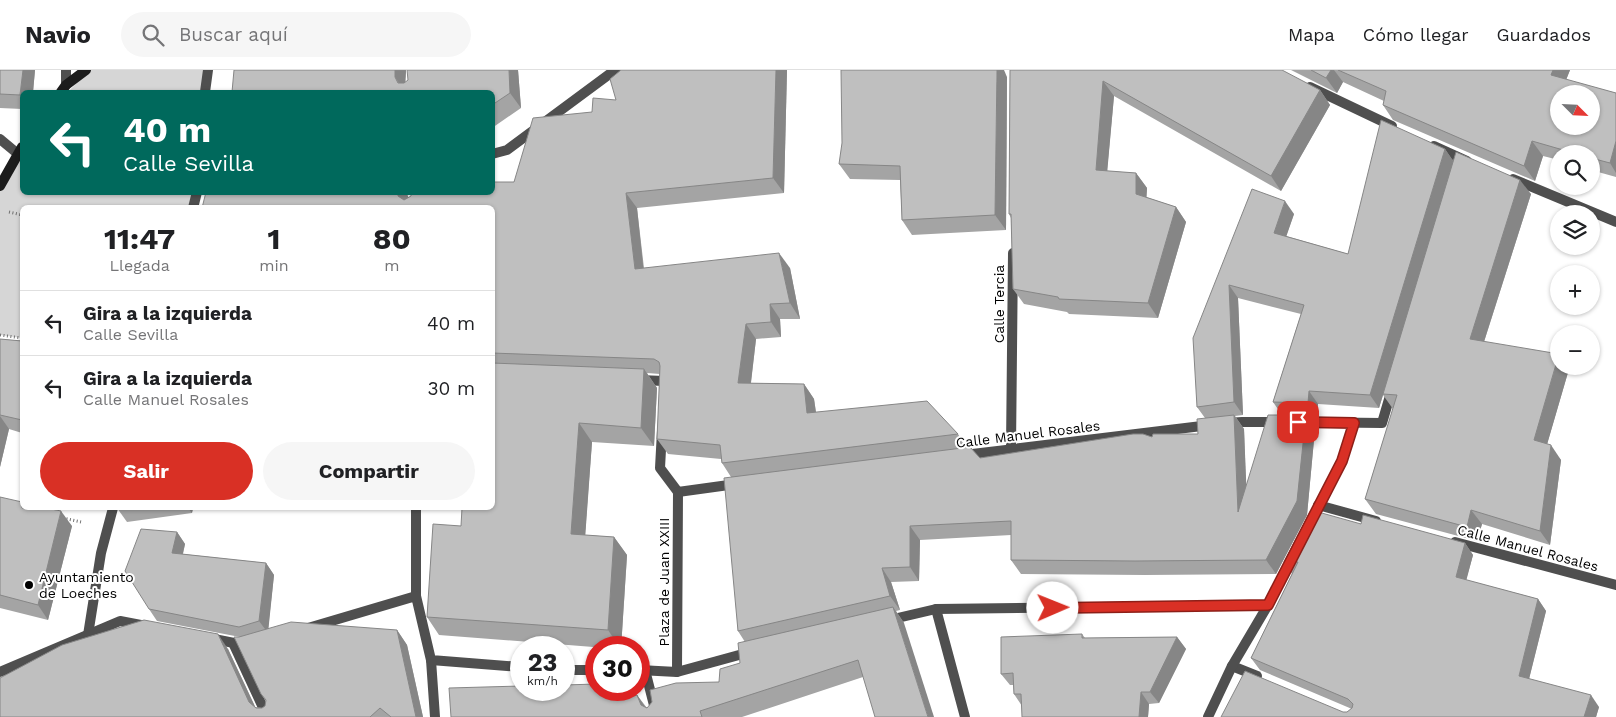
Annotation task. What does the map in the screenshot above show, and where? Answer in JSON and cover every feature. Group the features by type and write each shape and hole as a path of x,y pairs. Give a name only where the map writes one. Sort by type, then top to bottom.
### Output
{"street":[{"path":"63,89 66,70"},
{"path":"63,89 86,70"},
{"path":"205,90 208,70"},
{"path":"495,153 507,150 614,70"},
{"path":"1302,83 1399,129"},
{"path":"0,139 20,151 0,186"},
{"path":"1426,142 1480,166"},
{"path":"1458,172 1462,158"},
{"path":"1507,177 1616,222"},
{"name":"Calle Tercia","path":"1011,449 1013,243"},
{"name":"Calle Manuel Rosales","path":"953,457 1242,422 1382,423 1396,377"},
{"path":"625,380 664,381 663,400"},
{"path":"662,419 660,468 678,492 748,483"},
{"path":"1306,530 1342,461 1354,423"},
{"name":"Plaza de Juan XXIII","path":"677,672 678,492"},
{"path":"1318,505 1384,523"},
{"path":"88,635 101,553 112,510"},
{"path":"416,510 416,596 431,660 435,717"},
{"name":"Calle Manuel Rosales","path":"1441,539 1616,584"},
{"path":"1208,717 1232,666 1268,605 1297,547"},
{"path":"294,632 416,596"},
{"path":"879,622 936,610 1268,605"},
{"path":"936,610 965,717"},
{"path":"0,672 120,621 158,628"},
{"path":"195,636 248,646 257,644"},
{"path":"233,643 266,714 270,717"},
{"path":"650,670 677,672 756,650"},
{"path":"431,660 510,666"},
{"path":"1232,666 1266,680"},
{"path":"650,695 657,717"}],"path":[{"path":"0,335 20,338"},
{"path":"60,518 108,528"}],"shaded area":[{"path":"89,70 208,70 205,90 70,90"},
{"path":"20,152 20,195 196,195 194,205 20,205 20,338 0,335 0,187"}],"building":[{"path":"0,70 23,70 20,95 0,94"},
{"path":"234,70 395,70 395,77 398,83 404,83 408,80 407,70 509,70 510,93 495,103 495,90 232,90"},
{"path":"621,70 776,70 773,178 626,193 635,269 779,253 790,303 770,304 771,322 746,324 738,383 804,384 807,413 927,401 958,434 722,463 720,445 657,439 660,366 659,362 654,359 495,353 495,205 203,205 205,195 398,195 404,200 411,195 495,195 495,182 514,182 533,118 592,112 593,98 616,100 610,79"},
{"path":"841,70 997,70 995,215 902,220 900,166 839,164 842,143"},
{"path":"1010,70 1282,70 1320,90 1271,176 1103,81 1096,170 1136,173 1136,194 1176,207 1148,303 1059,299 1058,297 1013,289 1011,214 1009,214"},
{"path":"1311,70 1331,70 1326,78"},
{"path":"1338,70 1553,70 1551,75 1587,85 1550,85 1550,135 1600,135 1600,89 1616,93 1616,141 1610,163 1600,160 1600,145 1550,146 1532,141 1524,166 1383,105 1386,91"},
{"path":"1381,120 1445,149 1370,395 1309,391 1308,403 1273,402 1304,305 1229,285 1234,402 1197,407 1193,338 1252,189 1285,201 1274,233 1348,254"},
{"path":"1456,152 1520,180 1470,339 1550,352 1550,375 1553,375 1534,440 1551,445 1540,531 1471,510 1467,527 1365,499 1397,395 1383,394"},
{"path":"0,339 20,341 20,420 0,415"},
{"path":"495,363 644,369 641,428 579,423 571,534 614,537 608,630 427,617 433,524 461,526 462,510 495,510"},
{"path":"1234,415 1238,512 1268,415 1306,415 1297,501 1266,560 1011,560 1011,521 910,526 910,567 882,568 890,596 738,631 724,478 970,447 980,458 1133,434 1143,434 1152,437 1153,434 1198,434 1197,419"},
{"name":"Ayuntamiento de Loeches","path":"0,497 20,502 20,510 61,511 38,605 0,595"},
{"path":"1311,510 1361,524 1363,515 1465,543 1456,577 1538,599 1519,676 1591,695 1584,717 1221,717 1245,671 1343,712 1347,712 1352,708 1353,704 1348,699 1251,658 1298,562 1284,562"},
{"path":"141,529 177,532 172,553 266,563 259,621 239,627 149,609 125,571"},
{"path":"893,607 928,717 875,717 858,660 700,711 702,717 451,717 449,688 510,686 510,701 575,701 575,685 585,684 585,701 639,701 641,705 647,708 652,702 650,690 676,683 719,682 720,669 740,663 738,643"},
{"path":"144,620 218,634 249,702 256,708 265,706 266,700 261,694 234,637 291,622 397,630 416,717 391,717 380,708 370,717 0,717 0,678 62,645"},
{"path":"1082,634 1082,638 1177,637 1150,692 1141,692 1139,717 1022,717 1021,694 1014,694 1013,673 1001,674 1001,637"}],"place":[{"name":"Ayuntamiento de Loeches","path":"29,585"}],"route":[{"path":"1053,608 1268,605 1342,461 1354,423 1298,422"}]}
